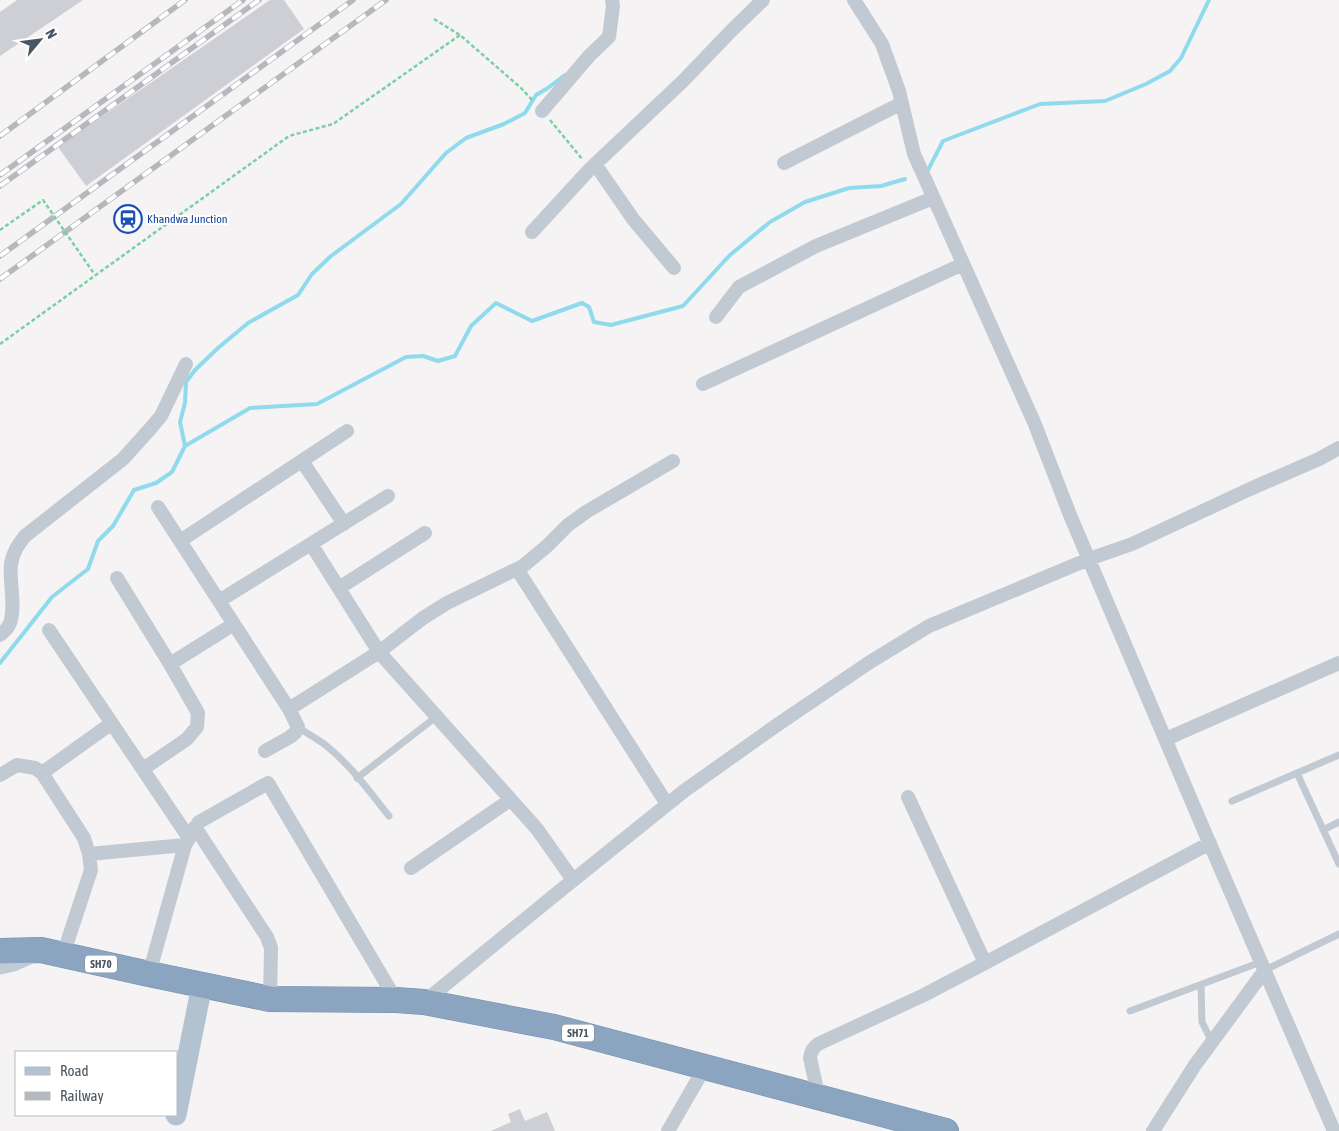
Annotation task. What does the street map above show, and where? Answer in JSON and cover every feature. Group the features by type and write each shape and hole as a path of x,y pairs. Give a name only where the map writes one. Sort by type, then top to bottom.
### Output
{"highway":[{"name":"SH70","path":"0,951 52,952 202,986"},
{"name":"SH71","path":"202,986 270,999 424,1002 554,1027 946,1131"}],"main road":[{"path":"178,1105 202,986"},
{"path":"173,1131 176,1116"}],"street":[{"path":"542,111 590,55 609,37 612,0"},
{"path":"532,232 593,166 676,88 763,0"},
{"path":"854,0 882,44 900,90 914,154 1034,422 1089,558 1334,1131"},
{"path":"784,163 902,102"},
{"path":"593,166 633,219 674,268"},
{"path":"716,317 739,287 816,246 933,198"},
{"path":"703,384 963,264"},
{"path":"0,635 10,623 11,564 16,548 25,536 123,459 161,416 186,364"},
{"path":"180,541 347,431"},
{"path":"424,1002 684,791 870,662 929,626 1089,558 1132,544 1319,459 1339,448"},
{"path":"302,461 344,524"},
{"path":"289,709 379,652 423,618 447,603 532,560 568,525 586,512 673,461"},
{"path":"219,601 388,496"},
{"path":"158,506 289,709 298,728 295,733 265,750"},
{"path":"338,588 426,533"},
{"path":"311,544 379,652 537,829 573,880"},
{"path":"517,569 667,804"},
{"path":"116,578 170,664 198,713 197,727 187,739 143,769"},
{"path":"170,664 234,624"},
{"path":"49,630 190,837 267,937 271,948 270,999"},
{"path":"1166,739 1339,663"},
{"path":"42,773 112,723"},
{"path":"0,775 17,765 35,768 42,773 84,838 91,870 52,952 0,965"},
{"path":"149,974 190,837 198,822 268,783 396,1000"},
{"path":"908,797 985,963"},
{"path":"411,868 510,800"},
{"path":"89,854 190,837"},
{"path":"819,1098 810,1058 813,1048 818,1044 985,963 1210,842"},
{"path":"1153,1131 1194,1065 1212,1042 1263,966"},
{"path":"668,1131 704,1067"}],"lane":[{"path":"358,778 436,716"},
{"path":"298,728 324,745 340,759 358,778 388,816"},
{"path":"1232,801 1339,755"},
{"path":"1297,773 1339,864"},
{"path":"1323,830 1339,822"},
{"path":"1130,1012 1201,984 1263,966 1339,934"},
{"path":"1201,984 1201,1019 1212,1042"}],"path":[{"path":"434,19 460,35 521,88 593,166"},
{"path":"0,344 289,136 333,124 460,35"},
{"path":"0,230 43,200 95,275"}],"building":[{"path":"17,0 83,0 0,56 0,12"},
{"path":"270,0 284,0 304,29 86,186 58,147"},
{"path":"520,1109 525,1121 547,1112 555,1131 491,1131 511,1122 508,1114"}],"waterway":[{"path":"928,170 943,141 1040,104 1105,101 1146,84 1170,71 1181,58 1209,0"},
{"path":"185,446 180,422 185,403 186,382 195,370 248,323 298,295 312,274 331,256 401,204 446,153 466,138 504,124 525,113 536,95 565,75"},
{"path":"0,663 52,597 88,569 98,541 113,526 134,490 156,483 172,472 185,446 250,408 317,404 406,357 423,356 438,361 455,356 471,326 496,303 532,321 582,303 589,307 594,322 611,325 683,306 730,255 770,222 805,202 849,188 881,186 905,179"}],"railway":[{"path":"0,136 185,0"},
{"path":"0,175 243,0"},
{"path":"0,186 259,0"},
{"path":"0,256 353,0"},
{"path":"0,279 386,0"}],"place":[{"name":"Khandwa Junction","path":"128,219"}]}
